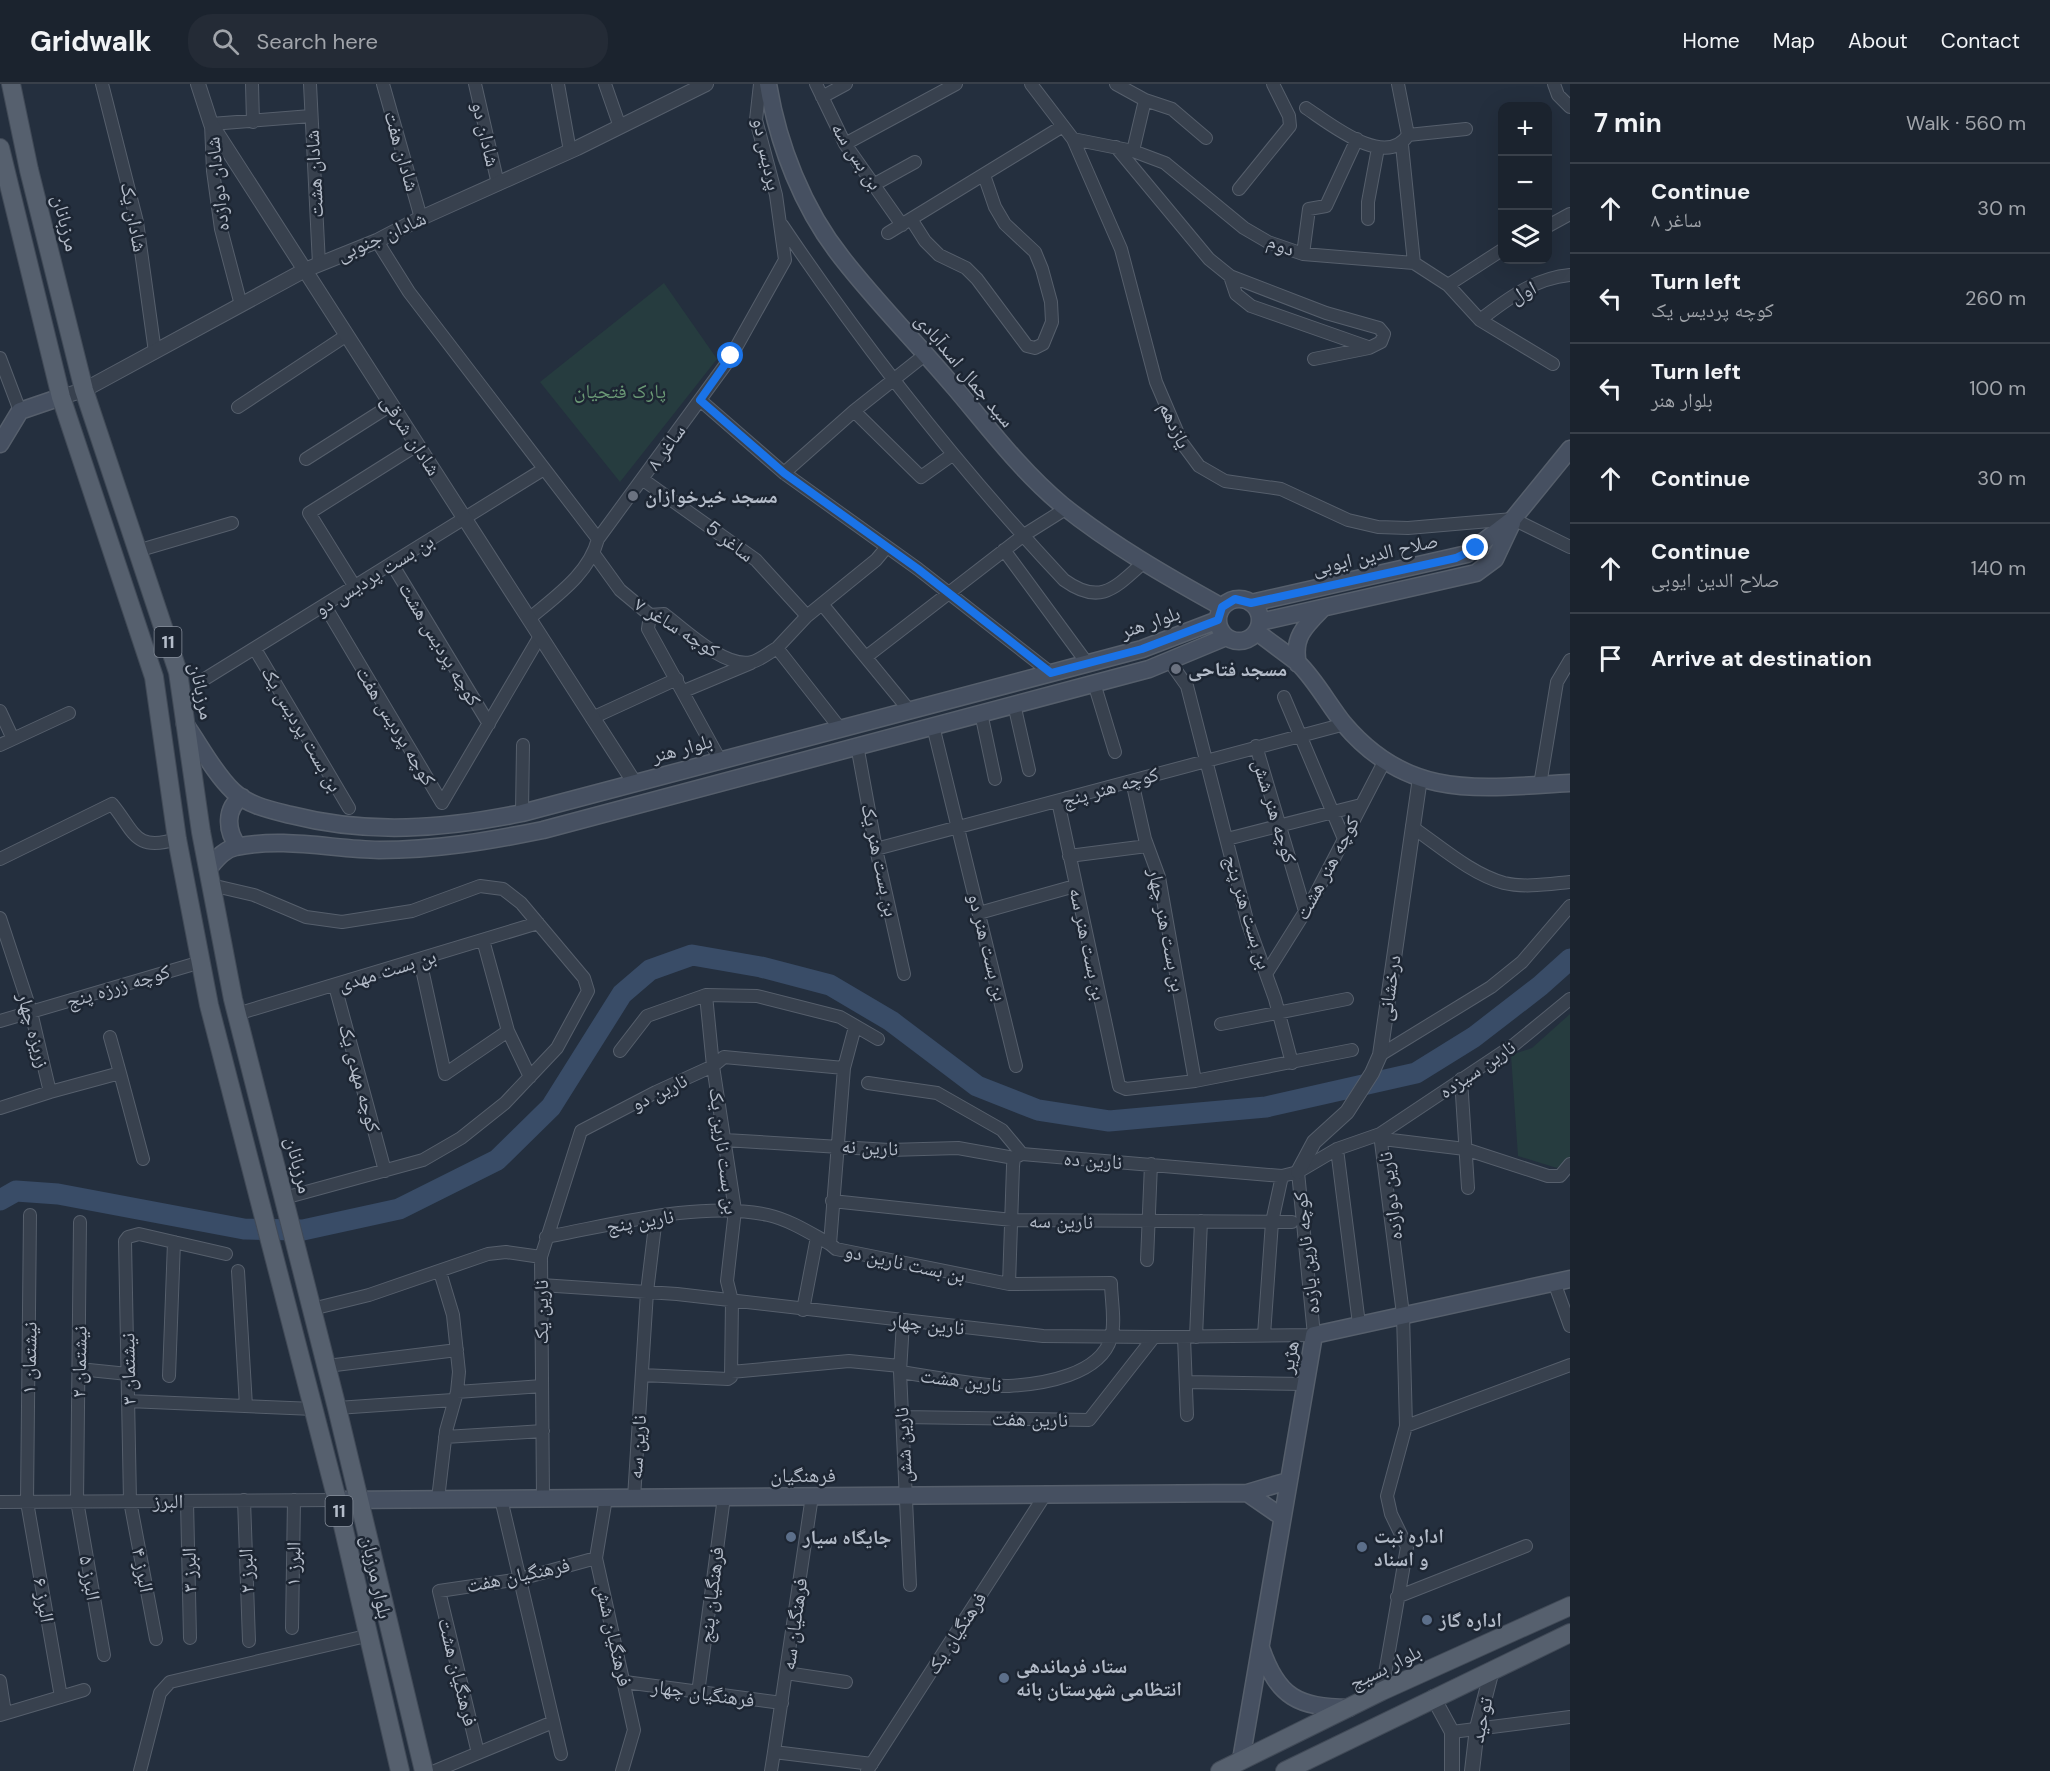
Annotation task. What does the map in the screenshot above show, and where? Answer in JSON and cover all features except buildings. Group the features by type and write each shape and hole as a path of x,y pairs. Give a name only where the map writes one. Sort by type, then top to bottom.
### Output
{"main road":[{"name":"مرزبانان","path":"11,84 29,170 84,390 178,672 210,877 237,1014 286,1204"},
{"name":"سید جمال اسدآبادی","path":"768,84 774,120 801,191 840,256 926,354 998,442 1067,508 1143,563 1220,614"},
{"name":"11","path":"0,148 61,397 154,677 177,838 201,962"},
{"path":"0,444 20,411 61,397"},
{"name":"صلاح الدین ایوبی","path":"1251,603 1456,558 1476,548 1514,519 1570,449"},
{"path":"210,877 221,854 238,846 279,844 379,850 472,845 543,830 1094,683 1170,662 1226,637 1242,641 1259,627 1322,609 1476,573 1495,559 1514,519"},
{"path":"1226,637 1220,614 1235,599 1251,603 1260,615 1259,627"},
{"path":"1298,664 1295,652 1299,634 1322,609"},
{"name":"بلوار هنر","path":"185,724 233,790 252,804 276,812 346,827 379,829 469,824 522,813 839,727 1142,649 1220,614"},
{"path":"1259,627 1298,664 1366,747 1419,778 1450,786 1481,788 1570,783"},
{"path":"161,726 185,724"},
{"path":"634,782 639,803"},
{"path":"238,846 233,839 229,821 234,802 242,797"},
{"name":"بلوار مرزبان","path":"201,962 337,1500 366,1636 400,1771"},
{"name":"بلوار مرزبان","path":"286,1204 360,1500 424,1771"},
{"name":"هژیر","path":"1241,1760 1314,1335 1562,1280"},
{"name":"فرهنگیان","path":"337,1500 1247,1493 1288,1481"},
{"path":"1247,1493 1282,1517"},
{"name":"بلوار بسیج","path":"1220,1771 1382,1691 1570,1606"},
{"path":"1285,1771 1433,1697 1570,1633"},
{"name":"هژیر","path":"1260,1644 1270,1672 1292,1696 1317,1707 1351,1708"}],"street":[{"name":"شادان یک","path":"102,84 137,222 154,352"},
{"name":"شادان شرقی","path":"198,84 211,124 634,782"},
{"path":"252,84 254,122"},
{"name":"شادان هشت","path":"310,84 319,264"},
{"name":"شادان هفت","path":"383,84 421,218"},
{"name":"شادان دو","path":"475,84 498,184"},
{"path":"558,84 570,151"},
{"path":"605,84 621,127"},
{"name":"پردیس دو","path":"760,84 756,120 781,224"},
{"name":"بن بس سه","path":"816,84 844,144 906,222 939,255 966,268 977,279 1027,346 1035,348 1043,344 1052,322 1051,302 1042,269 1035,252 1005,224 995,207 984,175"},
{"path":"822,97 846,84"},
{"path":"844,144 956,84"},
{"path":"1031,84 1073,139"},
{"path":"1116,84 1145,100 1172,109 1206,138"},
{"path":"1239,189 1290,126 1289,116 1273,84"},
{"path":"1398,84 1405,140 1414,263"},
{"path":"1554,84 1558,95 1570,108"},
{"name":"شادان جنوبی","path":"61,397 84,390 305,270 377,241 421,218 570,151 701,85"},
{"path":"1133,151 1145,100"},
{"path":"1305,108 1357,139 1378,148 1393,148 1405,140 1466,129"},
{"name":"شادان دوازده","path":"241,305 221,229 213,171 211,124 311,116"},
{"path":"888,233 1063,126"},
{"name":"دوم","path":"1073,139 1133,151 1165,162 1244,228 1268,242 1303,254 1414,263 1448,285 1480,320 1553,364"},
{"name":"یازدهم","path":"1073,139 1121,249 1156,382 1182,443 1199,466 1225,481 1281,489 1348,520 1378,527 1408,528 1514,519"},
{"path":"1303,254 1310,208 1326,206 1357,139"},
{"path":"1116,147 1209,259 1230,276 1326,313 1379,328 1384,334 1383,338 1369,348 1314,358"},
{"path":"1368,219 1368,202 1378,148"},
{"path":"875,184 915,162"},
{"path":"1552,224 1570,214"},
{"path":"781,224 892,380 952,455 1064,580 1083,591 1102,593 1111,590 1143,563"},
{"name":"ساغر ٨","path":"529,619 582,572 594,554 598,539 729,360 784,260 781,224"},
{"path":"377,241 409,292 598,539"},
{"path":"1448,285 1498,253"},
{"name":"اول","path":"1480,320 1514,294 1559,276 1570,275"},
{"path":"1230,276 1236,294 1251,306 1369,348"},
{"path":"238,407 347,335"},
{"path":"784,473 854,411 926,354"},
{"path":"0,358 20,411"},
{"path":"700,400 784,473 949,594 1051,673"},
{"path":"306,459 392,405"},
{"path":"854,411 921,477 952,455"},
{"path":"355,587 309,513 417,445"},
{"name":"بن بست پردیس دو","path":"203,680 544,470"},
{"name":"ساغر 5","path":"642,478 756,560 807,616"},
{"path":"866,657 1024,535 1067,508"},
{"path":"1514,519 1570,547"},
{"path":"137,551 232,523"},
{"path":"684,691 752,663 777,648 807,616 876,560 886,548"},
{"path":"1004,550 1087,663"},
{"name":"کوچه ساغر ۷","path":"594,554 620,590 650,615 664,614 706,647 733,661 752,663"},
{"name":"کوچه پردیس هشت","path":"392,564 489,724"},
{"path":"822,604 909,710"},
{"name":"کوچه پردیس هفت","path":"325,606 442,803 540,636"},
{"path":"650,615 648,629 720,760"},
{"path":"777,648 839,727"},
{"name":"بن بست پردیس یک","path":"255,650 349,808"},
{"name":"بن بست هنر پنج","path":"1170,662 1186,686 1248,924 1279,1013 1292,1063"},
{"path":"1540,785 1557,682 1569,662"},
{"path":"592,718 677,679"},
{"path":"1094,683 1115,752"},
{"path":"1284,697 1344,839"},
{"path":"1014,704 1029,770"},
{"path":"0,711 13,739"},
{"path":"0,745 69,713"},
{"path":"981,713 995,779"},
{"name":"کوچه هنر پنج","path":"876,849 1345,724"},
{"name":"بن بست هنر دو","path":"933,726 1016,1066"},
{"path":"522,813 523,745"},
{"name":"بن بست هنر یک","path":"857,745 876,849 904,974"},
{"name":"کوچه هنر شش","path":"1256,746 1305,911"},
{"name":"کوچه هنر هشت","path":"1266,974 1305,911 1385,760"},
{"name":"درخشانی","path":"1298,1172 1314,1142 1347,1112 1372,1073 1380,1055 1419,778"},
{"name":"بن بست هنر چهار","path":"1132,781 1147,846 1159,877 1195,1081"},
{"name":"بن بست هنر سه","path":"1058,801 1119,1086 1126,1089 1195,1081"},
{"path":"0,859 112,804 140,840 164,843 177,838"},
{"path":"1227,839 1361,805"},
{"path":"1412,827 1470,867 1504,883 1520,885 1570,882"},
{"path":"1069,856 1147,846"},
{"path":"210,877 306,917 342,922 412,911 480,886 503,889 521,903 584,978 588,991 557,1048 505,1103 461,1138 423,1160 286,1204"},
{"path":"979,913 1076,886"},
{"path":"1380,1055 1491,987 1522,962 1570,906"},
{"name":"زریزه چهار","path":"0,918 32,1012 50,1092 0,1108"},
{"name":"بن بست مهدی","path":"237,1014 538,923"},
{"path":"483,940 508,1031 530,1077"},
{"path":"420,960 445,1074 508,1031"},
{"name":"کوچه زرزه پنج","path":"0,1021 201,962"},
{"name":"کوچه مهدی یک","path":"335,986 385,1171"},
{"path":"620,1051 647,1017 706,995 757,996 840,1017 878,1040"},
{"name":"بن بست نارین یک","path":"706,995 713,1066 735,1210 728,1281 732,1301 730,1375"},
{"path":"1221,1024 1347,999"},
{"name":"نارین سیزده","path":"1382,1136 1461,1079 1515,1044 1570,999"},
{"name":"بن بست نارین دو","path":"855,1027 844,1068 830,1244 836,1249 1010,1284 1111,1283 1112,1337"},
{"path":"110,1037 143,1159"},
{"path":"1195,1081 1352,1050"},
{"name":"نارین دو","path":"581,1131 656,1092 713,1066 724,1057 844,1068"},
{"path":"50,1092 120,1073"},
{"path":"1461,1079 1468,1188"},
{"path":"868,1083 937,1093 1002,1130 1018,1156 1012,1220 1010,1284"},
{"name":"نارین یک","path":"543,1498 541,1257 581,1131"},
{"path":"1382,1136 1465,1149 1548,1176 1560,1176 1570,1164"},
{"name":"نارین دوازده","path":"1298,1172 1337,1149 1382,1136 1403,1314 1406,1426 1387,1496 1391,1514 1407,1547 1382,1691"},
{"name":"نارین نه","path":"725,1140 889,1150 958,1148 1018,1156"},
{"path":"1337,1149 1359,1324"},
{"name":"نارین ده","path":"1018,1156 1151,1164 1282,1176 1298,1172"},
{"path":"1147,1260 1151,1164"},
{"name":"کوچه نارین یازده","path":"1298,1172 1314,1335"},
{"path":"1264,1335 1272,1222 1282,1176"},
{"name":"نارین سه","path":"832,1201 1012,1220 1292,1222"},
{"name":"نارین پنج","path":"546,1238 656,1217 735,1210 769,1215 794,1224 830,1244"},
{"name":"نيشتمان ۱","path":"27,1502 30,1215"},
{"name":"نارین سه","path":"634,1498 647,1292 656,1217"},
{"path":"1187,1415 1186,1382 1201,1221"},
{"name":"نيشتمان ۲","path":"77,1502 80,1222"},
{"name":"نيشتمان ۳","path":"130,1501 126,1241 128,1237 139,1234 174,1242"},
{"path":"802,1310 817,1237"},
{"path":"169,1376 174,1242 226,1254"},
{"path":"312,1309 369,1295 488,1254 506,1252 541,1257"},
{"path":"238,1271 246,1406"},
{"path":"438,1499 445,1437 459,1372 453,1316 440,1272"},
{"path":"1562,1280 1570,1326"},
{"name":"نارین چهار","path":"541,1285 647,1292 903,1322 1043,1335 1190,1337 1314,1335"},
{"name":"نارین شش","path":"903,1322 900,1369 910,1585"},
{"name":"نارین هشت","path":"642,1375 730,1375 849,1361 1008,1386 1043,1381 1089,1367 1104,1352 1112,1337"},
{"name":"نارین هفت","path":"902,1417 1089,1420 1154,1337"},
{"path":"327,1366 457,1350"},
{"path":"1406,1426 1570,1365"},
{"path":"79,1369 128,1374"},
{"path":"1186,1382 1305,1384"},
{"path":"337,1408 542,1386"},
{"path":"128,1401 314,1409"},
{"path":"445,1437 543,1431"},
{"name":"فرهنگیان یک","path":"869,1768 1045,1495"},
{"name":"فرهنگیان سه","path":"771,1771 812,1496"},
{"name":"فرهنگیان پنج","path":"698,1693 724,1497"},
{"name":"فرهنگیان شش","path":"606,1498 596,1558 634,1730 622,1771"},
{"path":"501,1499 561,1754"},
{"name":"البرز ۲","path":"243,1500 249,1641"},
{"name":"البرز ۱","path":"292,1628 294,1500"},
{"name":"البرز","path":"0,1502 337,1500"},
{"name":"البرز ۴","path":"130,1501 156,1639"},
{"name":"البرز ۳","path":"187,1501 190,1638"},
{"name":"البرز ۶","path":"27,1502 61,1697"},
{"name":"البرز ۵","path":"77,1502 104,1654"},
{"path":"1397,1597 1526,1546"},
{"name":"فرهنگیان هفت","path":"439,1591 520,1579 596,1558"},
{"name":"فرهنگیان هشت","path":"439,1591 478,1753"},
{"path":"140,1771 160,1693 170,1682 366,1636"},
{"name":"توحید","path":"1472,1771 1477,1728 1492,1670"},
{"path":"786,1673 846,1682"},
{"path":"0,1681 2,1714 84,1690"},
{"name":"فرهنگیان چهار","path":"625,1682 782,1703"},
{"name":"توحید","path":"1433,1697 1452,1732 1452,1771"},
{"path":"1452,1732 1568,1716"},
{"path":"435,1771 553,1722"},
{"path":"774,1752 869,1768"}],"green space":[{"name":"پارک فتحیان","path":"664,283 717,359 620,482 540,382"},
{"path":"1570,1014 1570,1157 1557,1168 1518,1156 1511,1055 1532,1048"}],"waterway":[{"path":"0,1200 16,1191 58,1194 244,1229 303,1230 399,1209 497,1160 551,1107 622,994 650,970 692,955 761,967 830,985 891,1021 977,1086 1038,1110 1109,1121 1266,1107 1416,1073 1474,1037 1540,986 1570,959"}],"place":[{"name":"مسجد خیرخوازان","path":"633,496"},
{"name":"مسجد فتاحی","path":"1176,669"},
{"name":"جایگاه سیار","path":"791,1537"},
{"name":"اداره ثبت و اسناد","path":"1362,1547"},
{"name":"اداره گاز","path":"1427,1620"},
{"name":"ستاد فرماندهی انتظامی شهرستان بانه","path":"1004,1678"}],"route":[{"path":"731,356 700,400 784,473 918,569 1051,673 1161,643 1218,620 1222,607 1235,599 1244,599 1251,603 1456,558 1476,548"}]}
